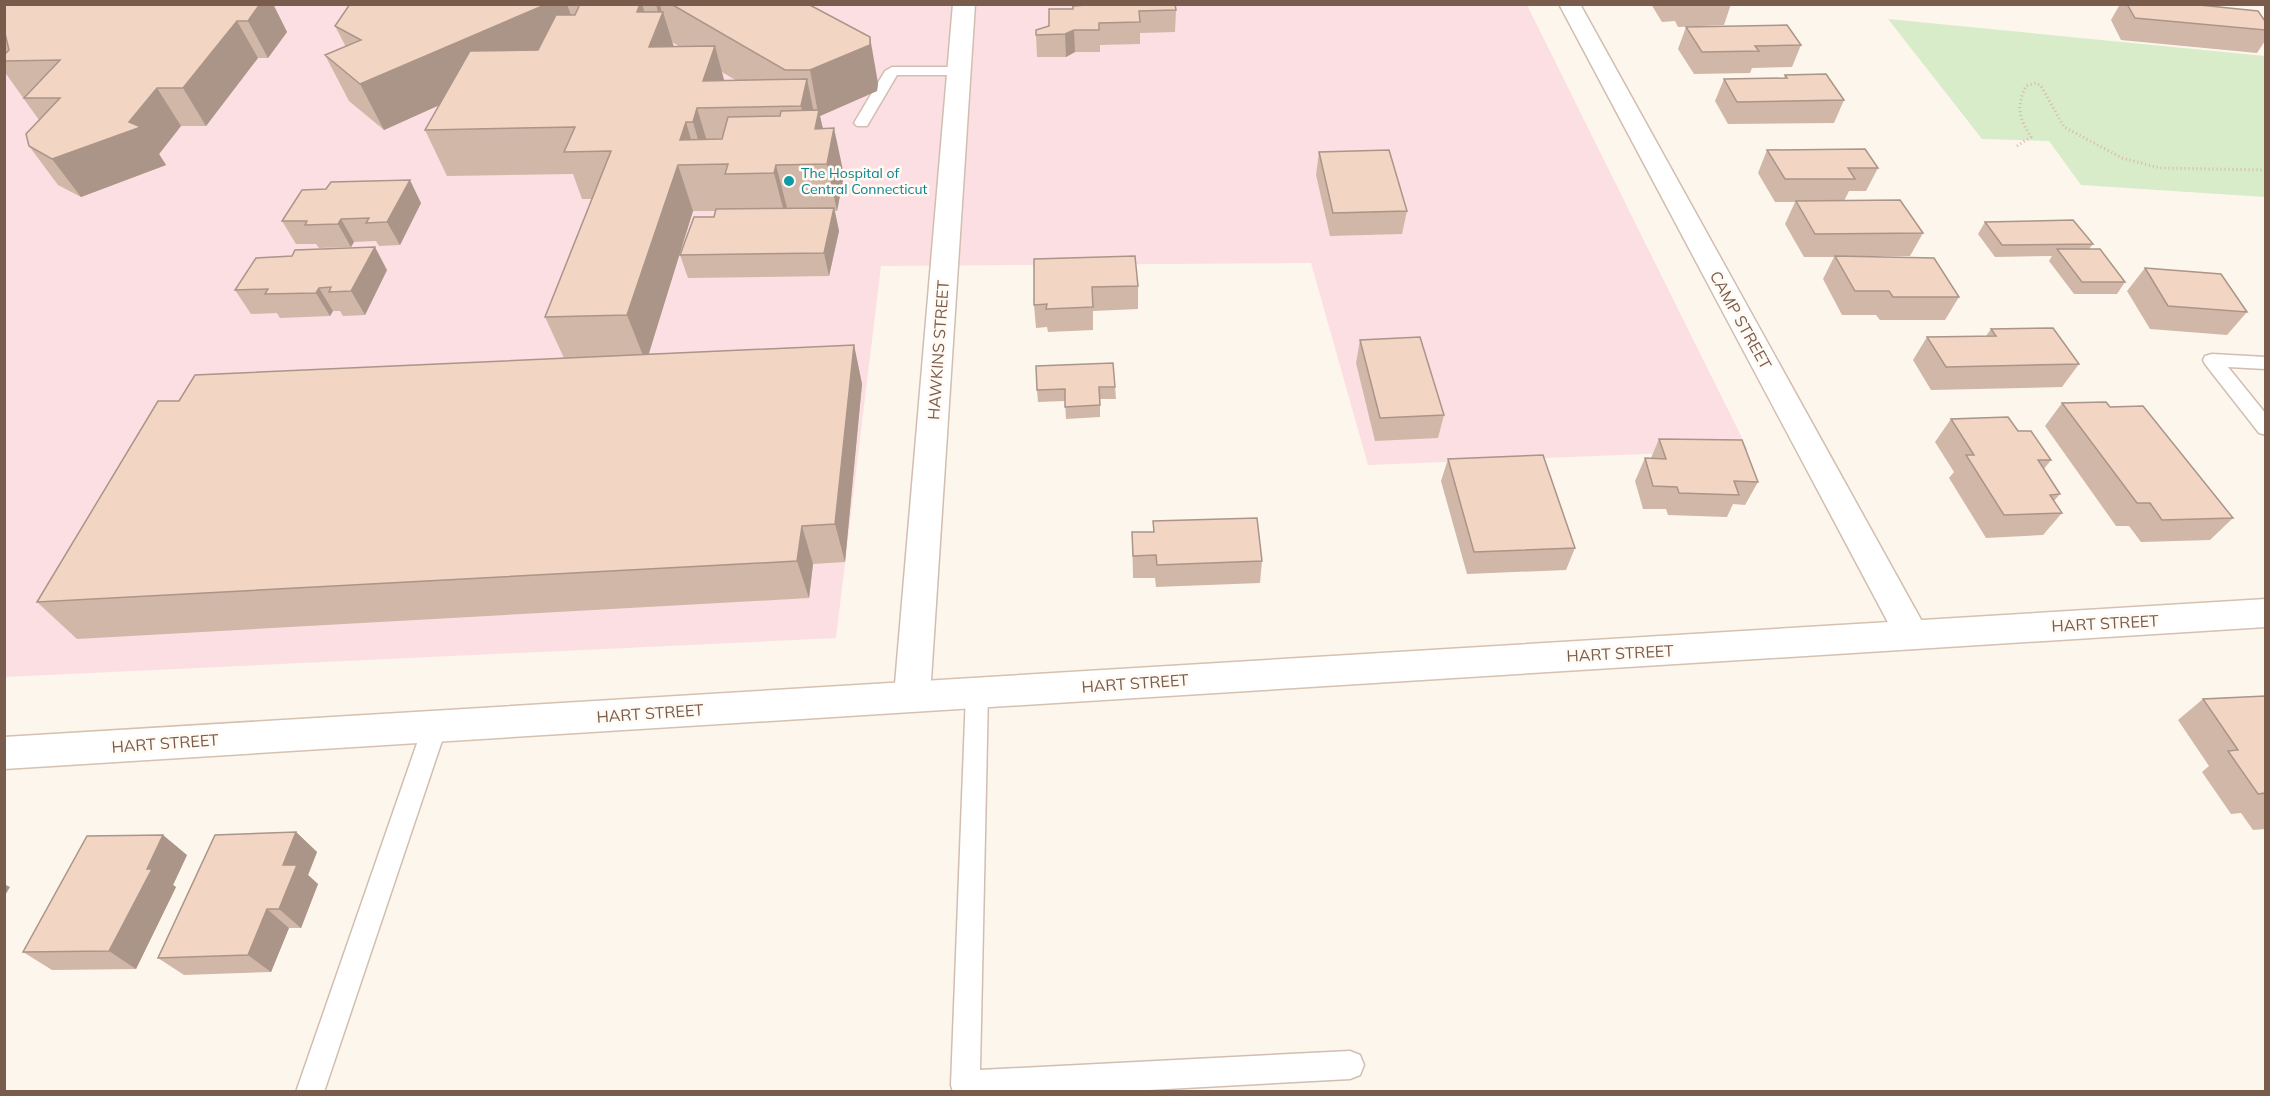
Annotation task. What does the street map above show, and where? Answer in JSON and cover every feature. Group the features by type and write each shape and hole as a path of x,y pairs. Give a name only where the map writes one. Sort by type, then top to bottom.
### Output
{"street":[{"name":"HAWKINS STREET","path":"912,696 964,4"},
{"name":"CAMP STREET","path":"1569,4 1912,635"},
{"name":"HART STREET","path":"4,753 2265,613"}],"lane":[{"path":"862,123 892,71 959,71"},
{"path":"2265,363 2212,360 2265,428"},
{"path":"977,693 965,1085 1350,1065"},
{"path":"310,1092 435,726"}],"path":[{"path":"2017,146 2031,137 2017,110 2018,100 2026,86 2036,83 2042,86 2064,127 2122,158 2160,168 2265,170"}],"shaded area":[{"path":"4,5 1527,5 1748,450 1368,465 1311,263 881,266 836,638 5,677"}],"green space":[{"path":"1888,19 2265,56 2265,197 2081,185 2049,141 1982,139"}],"building":[{"path":"4,4 260,4 248,21 237,21 183,88 157,88 129,122 141,127 52,159 29,146 26,134 60,98 24,98 60,60 4,61 4,55 9,50 4,29"},
{"path":"350,4 547,4 360,84 325,55 361,40 335,26"},
{"path":"580,4 640,4 637,12 663,12 649,47 715,46 703,81 807,79 801,106 697,108 693,122 686,122 680,140 722,139 728,117 780,116 781,111 819,110 815,129 834,128 827,164 776,165 774,173 725,174 728,164 678,165 627,315 545,317 611,151 564,152 575,127 425,130 470,51 538,50 556,15 575,15"},
{"path":"671,4 808,4 870,37 870,45 810,70 785,70"},
{"path":"1175,4 1176,10 1139,11 1140,22 1099,23 1099,30 1074,30 1065,34 1036,35 1036,30 1049,26 1049,9 1073,9 1073,6"},
{"path":"2127,4 2190,4 2258,11 2265,21 2265,30 2135,18"},
{"path":"1787,25 1801,45 1755,46 1759,51 1702,52 1686,27"},
{"path":"1826,74 1844,100 1737,102 1724,79 1787,78 1785,75"},
{"path":"1865,149 1878,168 1848,168 1855,179 1785,179 1767,150"},
{"path":"1389,150 1407,211 1333,213 1319,152"},
{"path":"410,180 387,222 366,223 369,218 341,219 338,224 305,225 307,221 282,221 302,190 326,189 331,182"},
{"path":"1900,200 1923,233 1815,234 1796,201"},
{"path":"834,208 824,253 680,255 694,217 714,217 716,209"},
{"path":"2073,220 2093,244 2002,245 1985,222"},
{"path":"375,247 351,291 329,292 331,287 319,288 316,293 265,294 268,289 235,290 256,258 292,256 295,250"},
{"path":"2057,249 2100,249 2125,282 2082,282"},
{"path":"1135,256 1138,286 1092,287 1093,307 1046,309 1047,304 1034,305 1034,259"},
{"path":"1835,256 1934,258 1959,297 1893,297 1889,291 1855,291"},
{"path":"2145,268 2221,274 2247,312 2168,306"},
{"path":"2053,328 2079,364 1946,367 1927,337 1996,336 1991,329"},
{"path":"1420,337 1444,415 1380,418 1360,340"},
{"path":"854,345 835,524 802,526 797,561 37,602 158,401 179,401 195,375"},
{"path":"1113,363 1115,387 1099,387 1100,405 1065,407 1065,389 1037,390 1036,366"},
{"path":"2106,402 2110,407 2143,406 2233,518 2162,520 2150,503 2137,503 2062,403"},
{"path":"2008,417 2018,431 2031,431 2051,460 2038,460 2060,494 2050,495 2062,513 2004,515 1966,455 1974,455 1951,419"},
{"path":"1659,439 1742,440 1758,482 1734,481 1739,495 1679,493 1677,487 1653,486 1645,458 1666,459"},
{"path":"1543,455 1575,548 1474,552 1448,459"},
{"path":"1257,518 1262,561 1157,565 1156,555 1133,556 1132,532 1154,532 1153,521"},
{"path":"2265,696 2265,793 2258,794 2228,751 2238,750 2203,699"},
{"path":"296,832 283,865 297,865 279,909 267,909 248,955 158,958 215,835"},
{"path":"163,835 147,869 152,869 109,951 23,952 87,836"}],"place":[{"name":"The Hospital of Central Connecticut","path":"789,181"}]}
